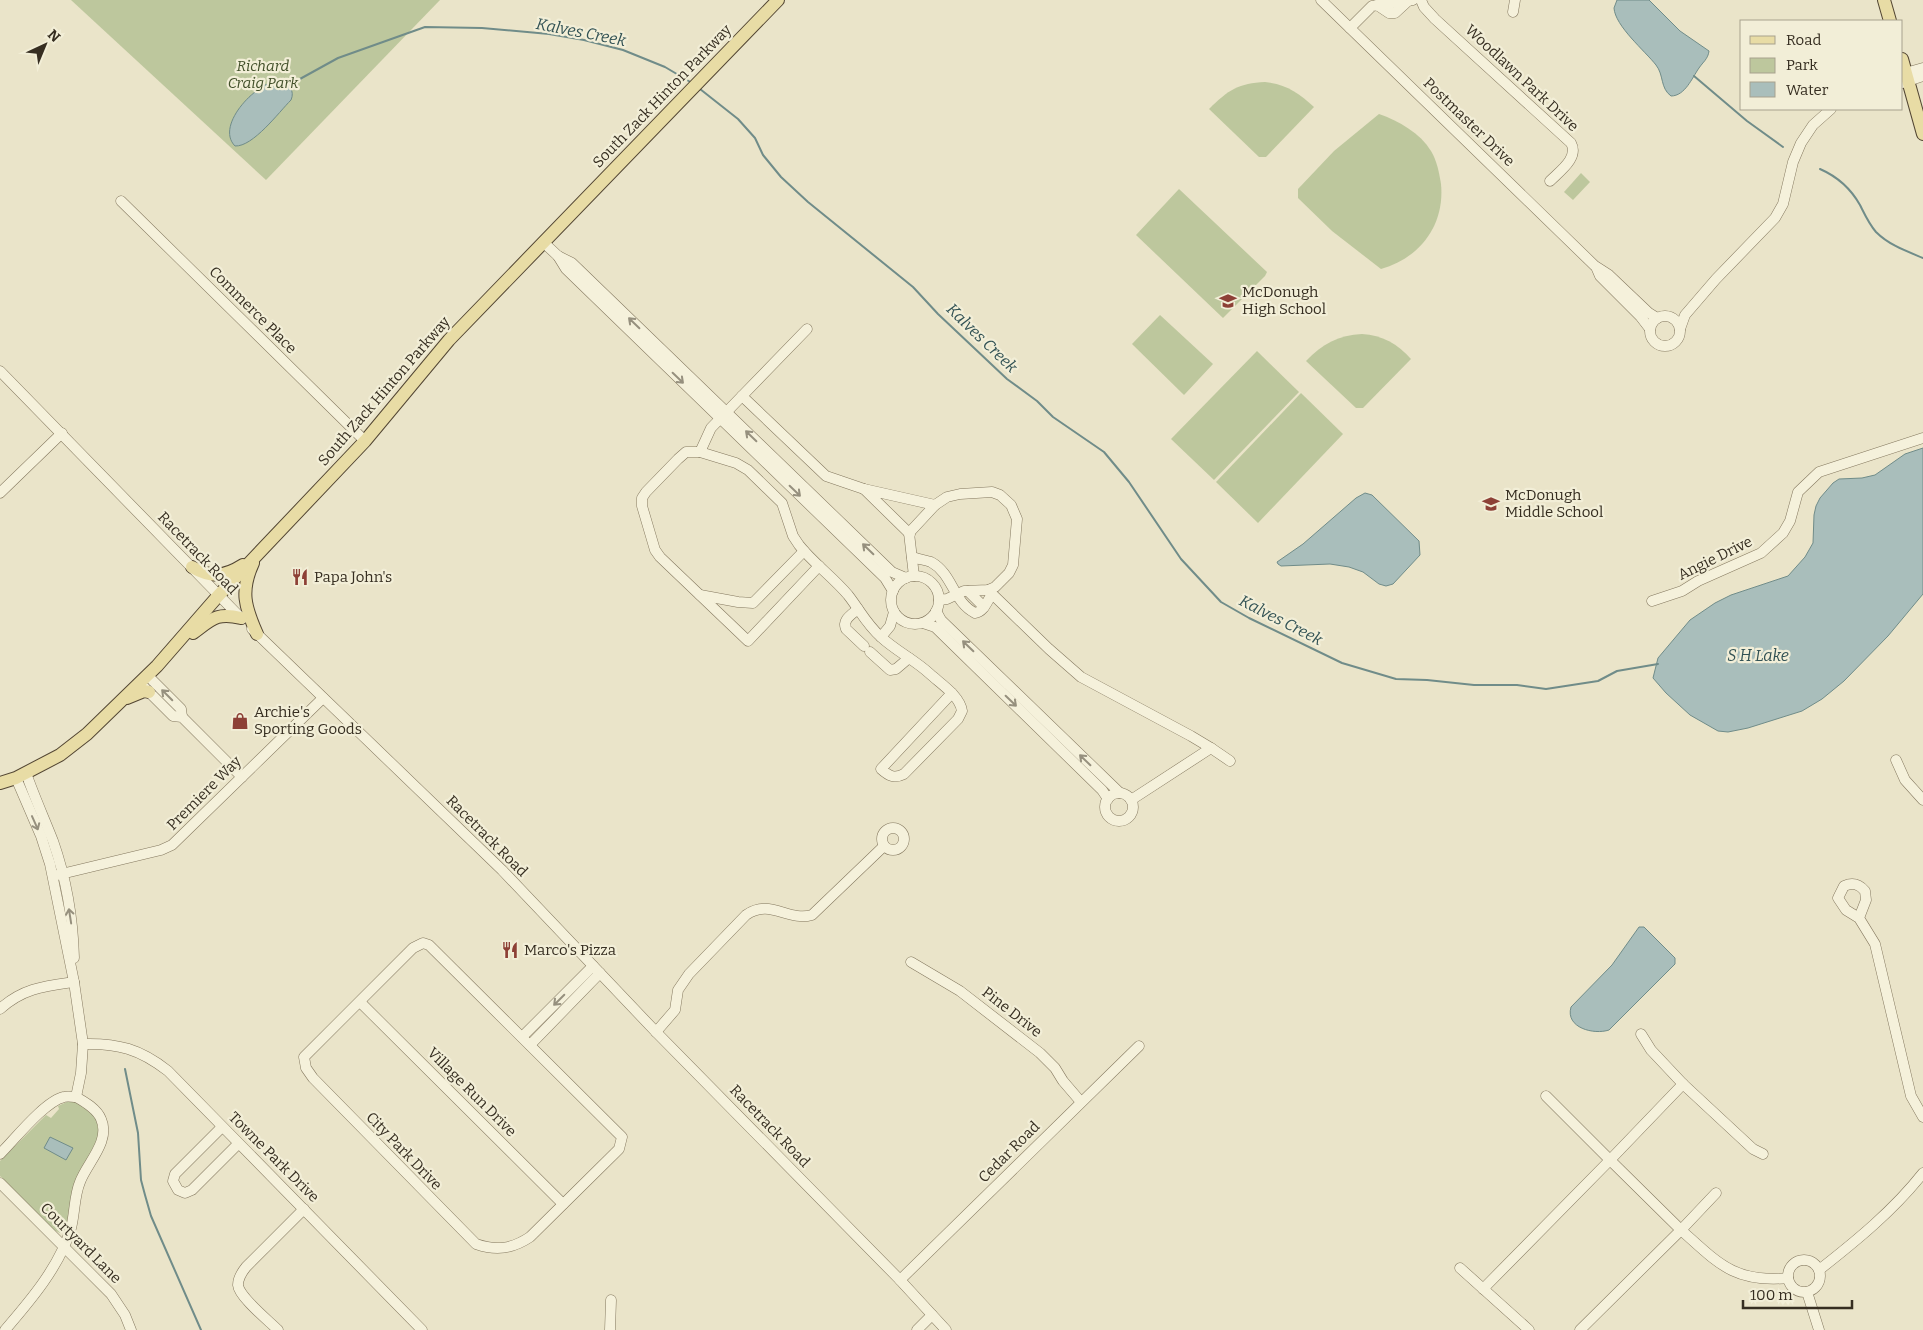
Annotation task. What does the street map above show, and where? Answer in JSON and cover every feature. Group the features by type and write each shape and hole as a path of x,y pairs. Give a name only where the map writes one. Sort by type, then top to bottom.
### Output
{"main road":[{"name":"South Zack Hinton Parkway","path":"0,783 21,775 60,755 87,734 121,702 218,596 365,441 449,340 778,0"},
{"path":"1884,0 1890,20"},
{"path":"1904,77 1923,134"},
{"path":"192,567 201,572 223,575 256,557"},
{"path":"256,557 248,572 244,597 257,634"},
{"path":"174,646 216,617 226,614 241,618"},
{"path":"121,702 134,694 144,691 149,692"}],"street":[{"name":"Postmaster Drive","path":"1321,0 1595,266"},
{"path":"1362,0 1377,4 1410,1"},
{"name":"Woodlawn Park Drive","path":"1421,0 1435,19 1571,143 1573,156 1550,182"},
{"path":"1513,12 1516,0"},
{"path":"1350,28 1377,4"},
{"path":"1904,77 1923,68"},
{"path":"1904,77 1923,76"},
{"path":"1716,279 1711,280 1685,307 1668,316 1656,318 1651,323 1650,329 1653,341 1663,346 1674,343 1679,337 1685,315 1716,279 1775,218 1783,204 1801,143 1813,125 1830,110"},
{"name":"Commerce Place","path":"121,201 365,441"},
{"path":"543,242 558,256 566,270 892,572 926,579 932,584 937,591 939,600 936,611 930,619 923,623 905,622 890,626"},
{"path":"1595,266 1609,275 1656,318"},
{"path":"1595,266 1600,276 1640,316 1650,329"},
{"path":"1668,316 1677,322 1680,329"},
{"path":"700,452 708,433 723,415 807,329"},
{"name":"Racetrack Road","path":"0,371 192,567 218,596 502,870 656,1032 900,1280 946,1330"},
{"path":"742,396 826,476 864,489 935,505"},
{"path":"723,415 885,578 893,591"},
{"path":"0,494 62,433"},
{"name":"Angie Drive","path":"1652,601 1682,591 1698,581 1761,553 1783,533 1790,521 1798,492 1819,472 1923,438"},
{"path":"819,566 748,641 656,550 642,506 642,498 686,452 700,452 736,463 748,470 782,503 793,536 804,551 819,566 847,594 869,626 881,637 923,667 952,693 962,711 958,719 904,774 894,777 888,776 881,769 952,693"},
{"path":"864,489 910,534 912,557 910,577"},
{"path":"910,534 935,505 947,496 992,492 1000,495 1011,505 1017,519 1013,565 1009,573 995,586 981,604 978,612 975,613 969,610 956,595 952,585 940,569 930,562 912,557"},
{"path":"700,595 753,603 804,551"},
{"path":"881,637 890,626 894,612 891,599 893,591 897,584 910,577"},
{"path":"939,600 968,591 990,593 1081,677 1191,736 1230,761"},
{"path":"968,591 981,604"},
{"path":"858,609 845,620 844,625 846,629 890,670 896,669 909,658"},
{"path":"936,611 941,620 1120,793"},
{"path":"894,612 905,622"},
{"path":"923,623 935,627 1102,790 1108,799"},
{"path":"143,679 149,692 174,716 182,717"},
{"path":"143,679 181,709 182,717 242,777"},
{"name":"Premiere Way","path":"58,875 160,850 172,845 323,698"},
{"path":"1131,800 1210,748"},
{"path":"1896,760 1905,780 1923,800"},
{"path":"21,775 37,804 53,842 58,875 73,935 74,982 83,1044 82,1073 76,1097"},
{"path":"1115,793 1120,793 1125,794 1133,805 1132,814 1125,820 1116,820 1106,812 1108,799 1115,793"},
{"path":"656,1032 675,1010 678,990 688,974 746,915 751,911 762,908 799,916 812,915 884,846"},
{"path":"1859,918 1875,944 1911,1096 1923,1117"},
{"name":"City Park Drive","path":"423,943 429,945 622,1137 618,1149 530,1237 518,1245 490,1249 476,1244 313,1078 306,1068 304,1057 360,1002 413,948 423,943"},
{"name":"Pine Drive","path":"911,962 960,991 1040,1053 1056,1068 1063,1081 1081,1102"},
{"path":"526,1041 597,970"},
{"path":"0,1009 22,992 44,986 74,982"},
{"name":"Village Run Drive","path":"360,1002 563,1204"},
{"path":"1641,1034 1651,1050 1683,1084 1753,1149 1763,1154"},
{"name":"Towne Park Drive","path":"83,1044 102,1043 140,1052 168,1071 422,1330"},
{"name":"Cedar Road","path":"900,1280 1139,1046"},
{"path":"1482,1289 1683,1084"},
{"path":"1546,1096 1681,1230 1720,1264 1740,1274 1768,1280 1788,1278"},
{"path":"0,1154 44,1108 56,1100 65,1097 76,1097 91,1106 101,1119 103,1131 100,1145 79,1184 71,1228 64,1247 26,1307 4,1327"},
{"path":"222,1127 175,1174 173,1181 178,1190 185,1193 192,1190 238,1144"},
{"path":"1818,1270 1847,1249 1906,1195 1923,1173"},
{"name":"Courtyard Lane","path":"0,1183 111,1294 125,1315 131,1330"},
{"path":"1580,1330 1716,1193"},
{"path":"278,1330 239,1290 238,1284 240,1275 246,1267 304,1209"},
{"path":"1800,1260 1810,1261 1818,1270 1820,1278 1815,1288 1807,1292 1795,1290 1791,1286 1788,1278 1791,1266 1800,1260"},
{"path":"1460,1268 1529,1330"},
{"path":"1807,1292 1819,1330"},
{"path":"602,1330 610,1330 611,1300"},
{"path":"917,1330 932,1315"}],"green space":[{"name":"Richard Craig Park","path":"71,0 440,0 266,180"},
{"path":"1265,82 1292,90 1314,107 1266,157 1259,157 1209,109 1234,89 1248,84"},
{"path":"1379,114 1408,128 1421,139 1435,159 1441,184 1439,213 1427,238 1407,257 1381,269 1332,231 1298,198 1298,189 1334,151"},
{"path":"1581,173 1590,182 1573,200 1564,192"},
{"path":"1179,189 1267,272 1223,318 1136,235"},
{"path":"1160,315 1213,364 1184,395 1132,344"},
{"path":"1362,334 1376,336 1389,341 1411,359 1363,408 1356,408 1306,361 1318,350 1338,338"},
{"path":"1257,351 1299,392 1214,480 1171,439"},
{"path":"1301,393 1343,434 1258,523 1216,482"},
{"path":"69,1101 83,1104 99,1120 99,1137 68,1223 65,1230 60,1233 54,1230 0,1176 0,1161 46,1115 51,1118 59,1109 58,1106"}],"water":[{"path":"1617,0 1649,0 1680,31 1709,51 1688,86 1680,93 1671,96 1668,93 1656,65 1619,23 1614,8"},
{"path":"282,80 291,88 291,100 250,141 235,146 230,137 230,127 242,105 262,87"},
{"name":"S H Lake","path":"1923,448 1923,594 1888,636 1844,681 1822,699 1802,711 1748,728 1728,732 1718,731 1690,715 1666,693 1653,678 1658,658 1690,620 1715,603 1731,595 1788,576 1805,557 1813,543 1816,506 1820,498 1833,483 1839,479 1862,478 1875,475 1905,454"},
{"path":"1365,493 1372,495 1419,541 1420,555 1393,584 1386,586 1379,584 1363,572 1349,567 1330,564 1281,566 1278,564 1277,562 1303,544 1356,498"},
{"path":"1639,927 1644,927 1675,958 1675,964 1609,1030 1589,1030 1576,1025 1570,1014 1571,1007 1612,965"},
{"path":"50,1137 73,1148 66,1160 44,1148"}],"waterway":[{"name":"Kalves Creek","path":"289,85 338,58 425,27 482,28 549,34 584,40 623,50 665,67 692,83"},
{"path":"1694,76 1747,121 1783,147"},
{"name":"Kalves Creek","path":"700,89 738,119 755,138 763,155 781,177 808,202 913,287 938,314 1007,379 1037,401 1053,417 1104,452 1129,482 1181,559 1221,602 1249,618 1342,663 1396,679 1474,685 1517,685 1546,689 1598,681 1617,671 1658,664"},
{"path":"1820,169 1848,188 1871,226 1881,237 1923,258"},
{"path":"125,1069 138,1133 141,1180 151,1216 201,1330"}],"place":[{"name":"McDonugh High School","path":"1228,301"},
{"name":"McDonugh Middle School","path":"1491,504"},
{"name":"Papa John's","path":"300,577"},
{"name":"Archie's Sporting Goods","path":"240,721"},
{"name":"Marco's Pizza","path":"510,950"}]}
